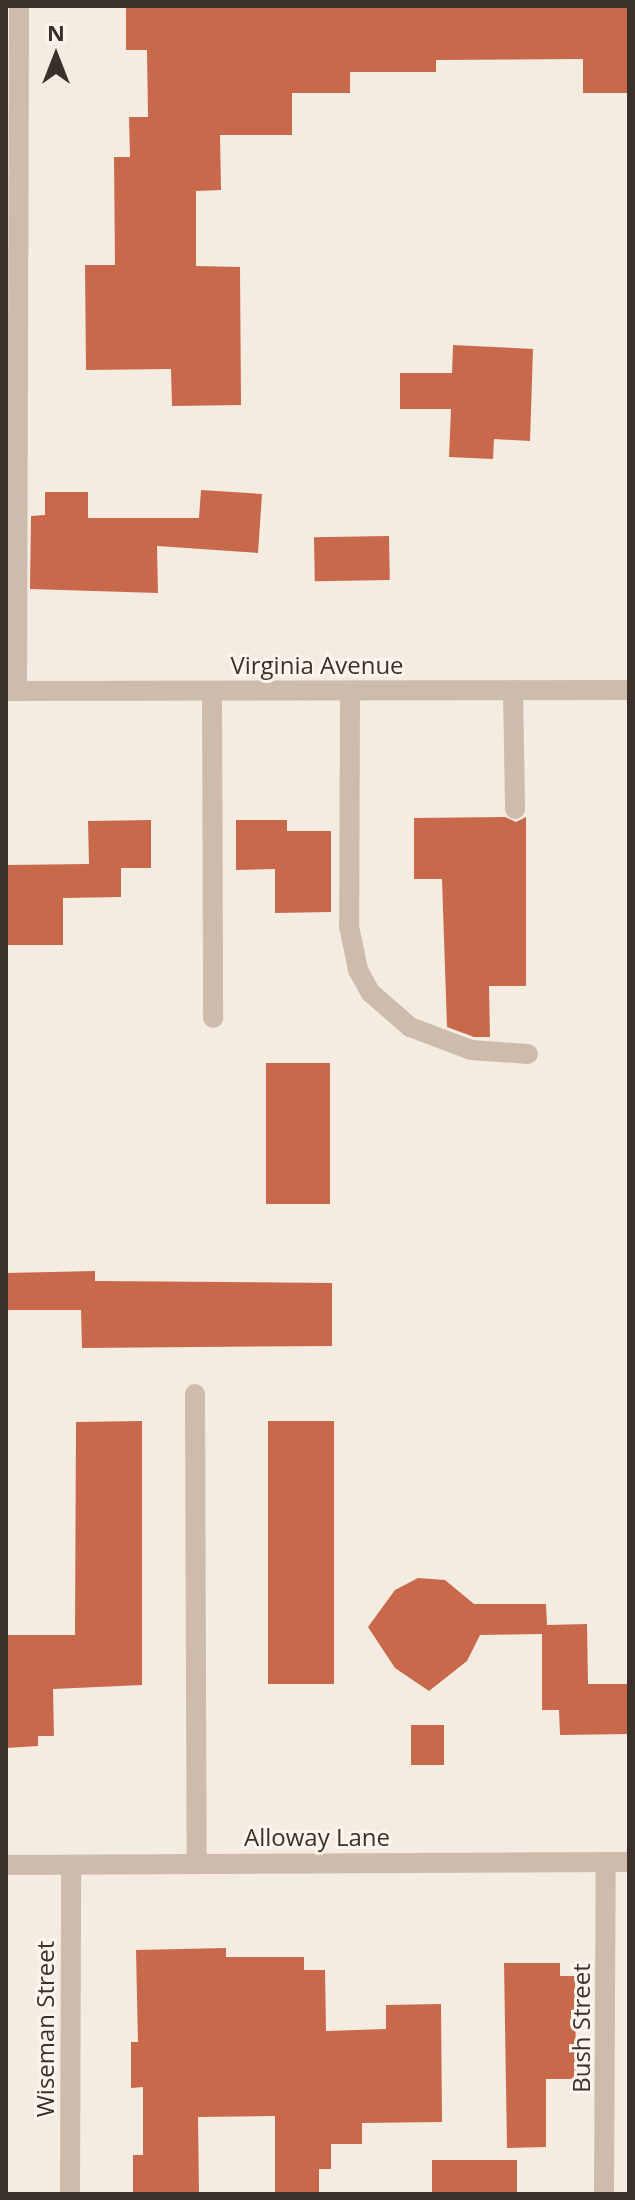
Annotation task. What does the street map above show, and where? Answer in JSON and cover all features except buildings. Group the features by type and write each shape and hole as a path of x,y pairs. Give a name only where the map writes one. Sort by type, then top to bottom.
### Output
{"street":[{"path":"12,691 19,6"},
{"path":"513,690 515,809"},
{"name":"Virginia Avenue","path":"12,691 629,690"},
{"path":"212,691 213,1018"},
{"path":"350,691 349,926 358,970 371,993 410,1027 471,1050 528,1054"},
{"path":"195,1394 197,1864"},
{"name":"Bush Street","path":"604,2194 606,1862"},
{"name":"Alloway Lane","path":"6,1865 629,1862"},
{"name":"Wiseman Street","path":"70,2194 71,1865"}]}
